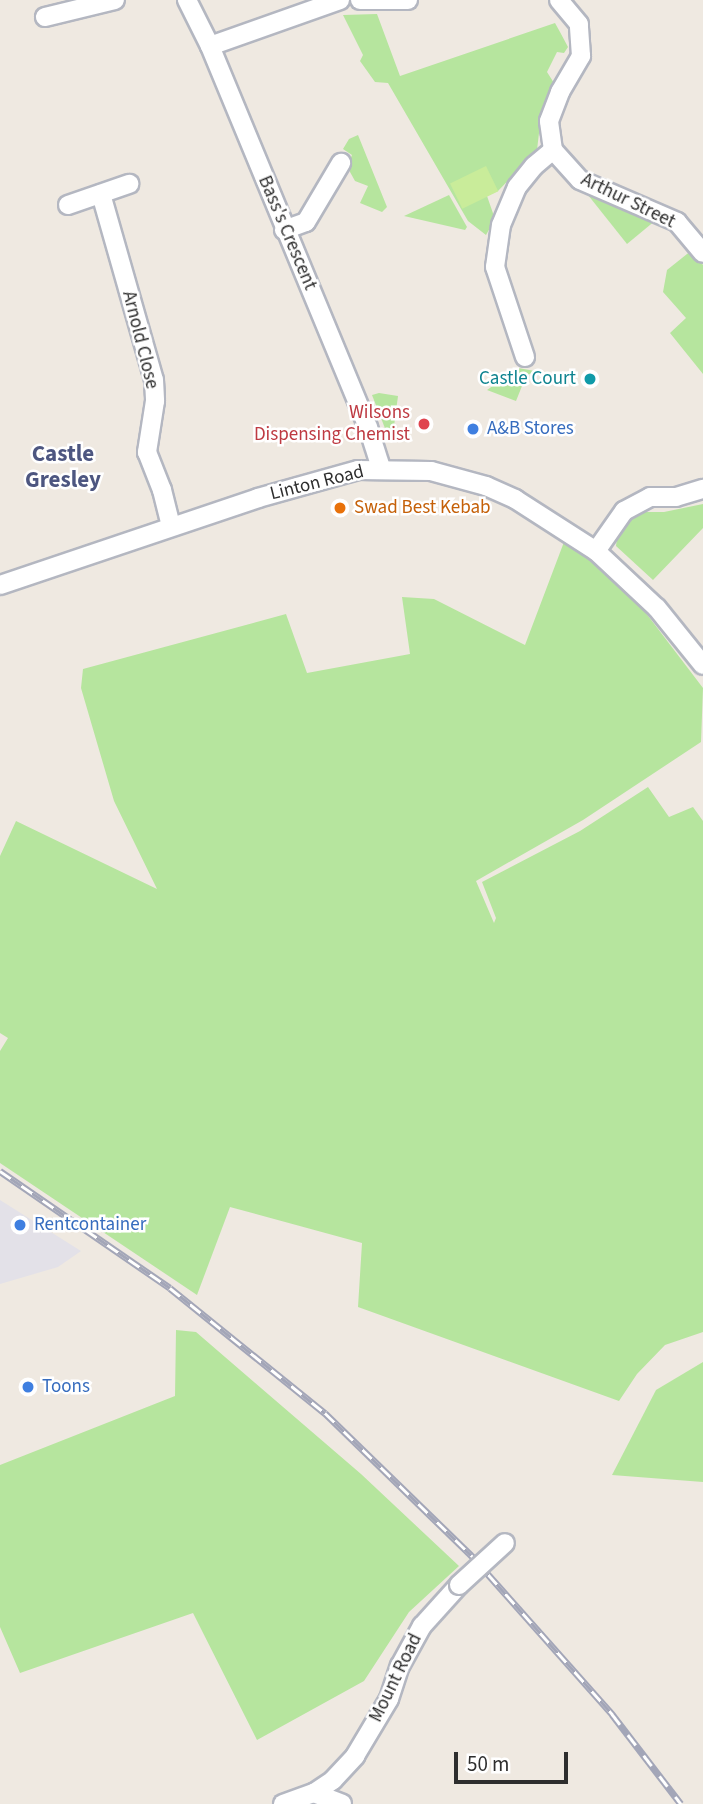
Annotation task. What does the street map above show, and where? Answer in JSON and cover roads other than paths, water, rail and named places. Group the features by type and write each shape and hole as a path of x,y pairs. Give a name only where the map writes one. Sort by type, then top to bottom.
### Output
{"street":[{"path":"46,18 115,0"},
{"name":"Bass's Crescent","path":"187,0 209,46 368,427 382,468"},
{"path":"209,46 340,0"},
{"path":"360,0 408,0"},
{"path":"525,357 495,267 501,225 517,187 534,166 553,150 550,121 560,92 581,56 579,24 559,0"},
{"name":"Arthur Street","path":"553,150 580,180 677,222 703,253"},
{"path":"284,230 306,222 341,163"},
{"path":"68,205 129,184"},
{"name":"Arnold Close","path":"101,194 154,380 155,401 147,452 162,490 171,526"},
{"name":"Linton Road","path":"0,585 171,526 346,473 382,468 431,471 486,486 515,499 596,551 620,570 657,608 703,665"},
{"path":"596,551 624,511 650,497 676,497 703,489"},
{"name":"Mount Road","path":"283,1804 314,1793 333,1780 355,1756 389,1699 400,1666 422,1626 459,1585 505,1543"},
{"path":"314,1793 342,1804"}],"railway":[{"path":"0,1171 170,1288 325,1413 471,1555 612,1714 681,1804"}],"place":[{"name":"Castle Court","path":"590,379"},
{"name":"Wilsons Dispensing Chemist","path":"424,424"},
{"name":"A&B Stores","path":"473,429"},
{"name":"Swad Best Kebab","path":"340,508"},
{"name":"Rentcontainer","path":"20,1225"},
{"name":"Toons","path":"28,1387"}],"district":[{"name":"Castle Gresley","path":"63,467"}]}
